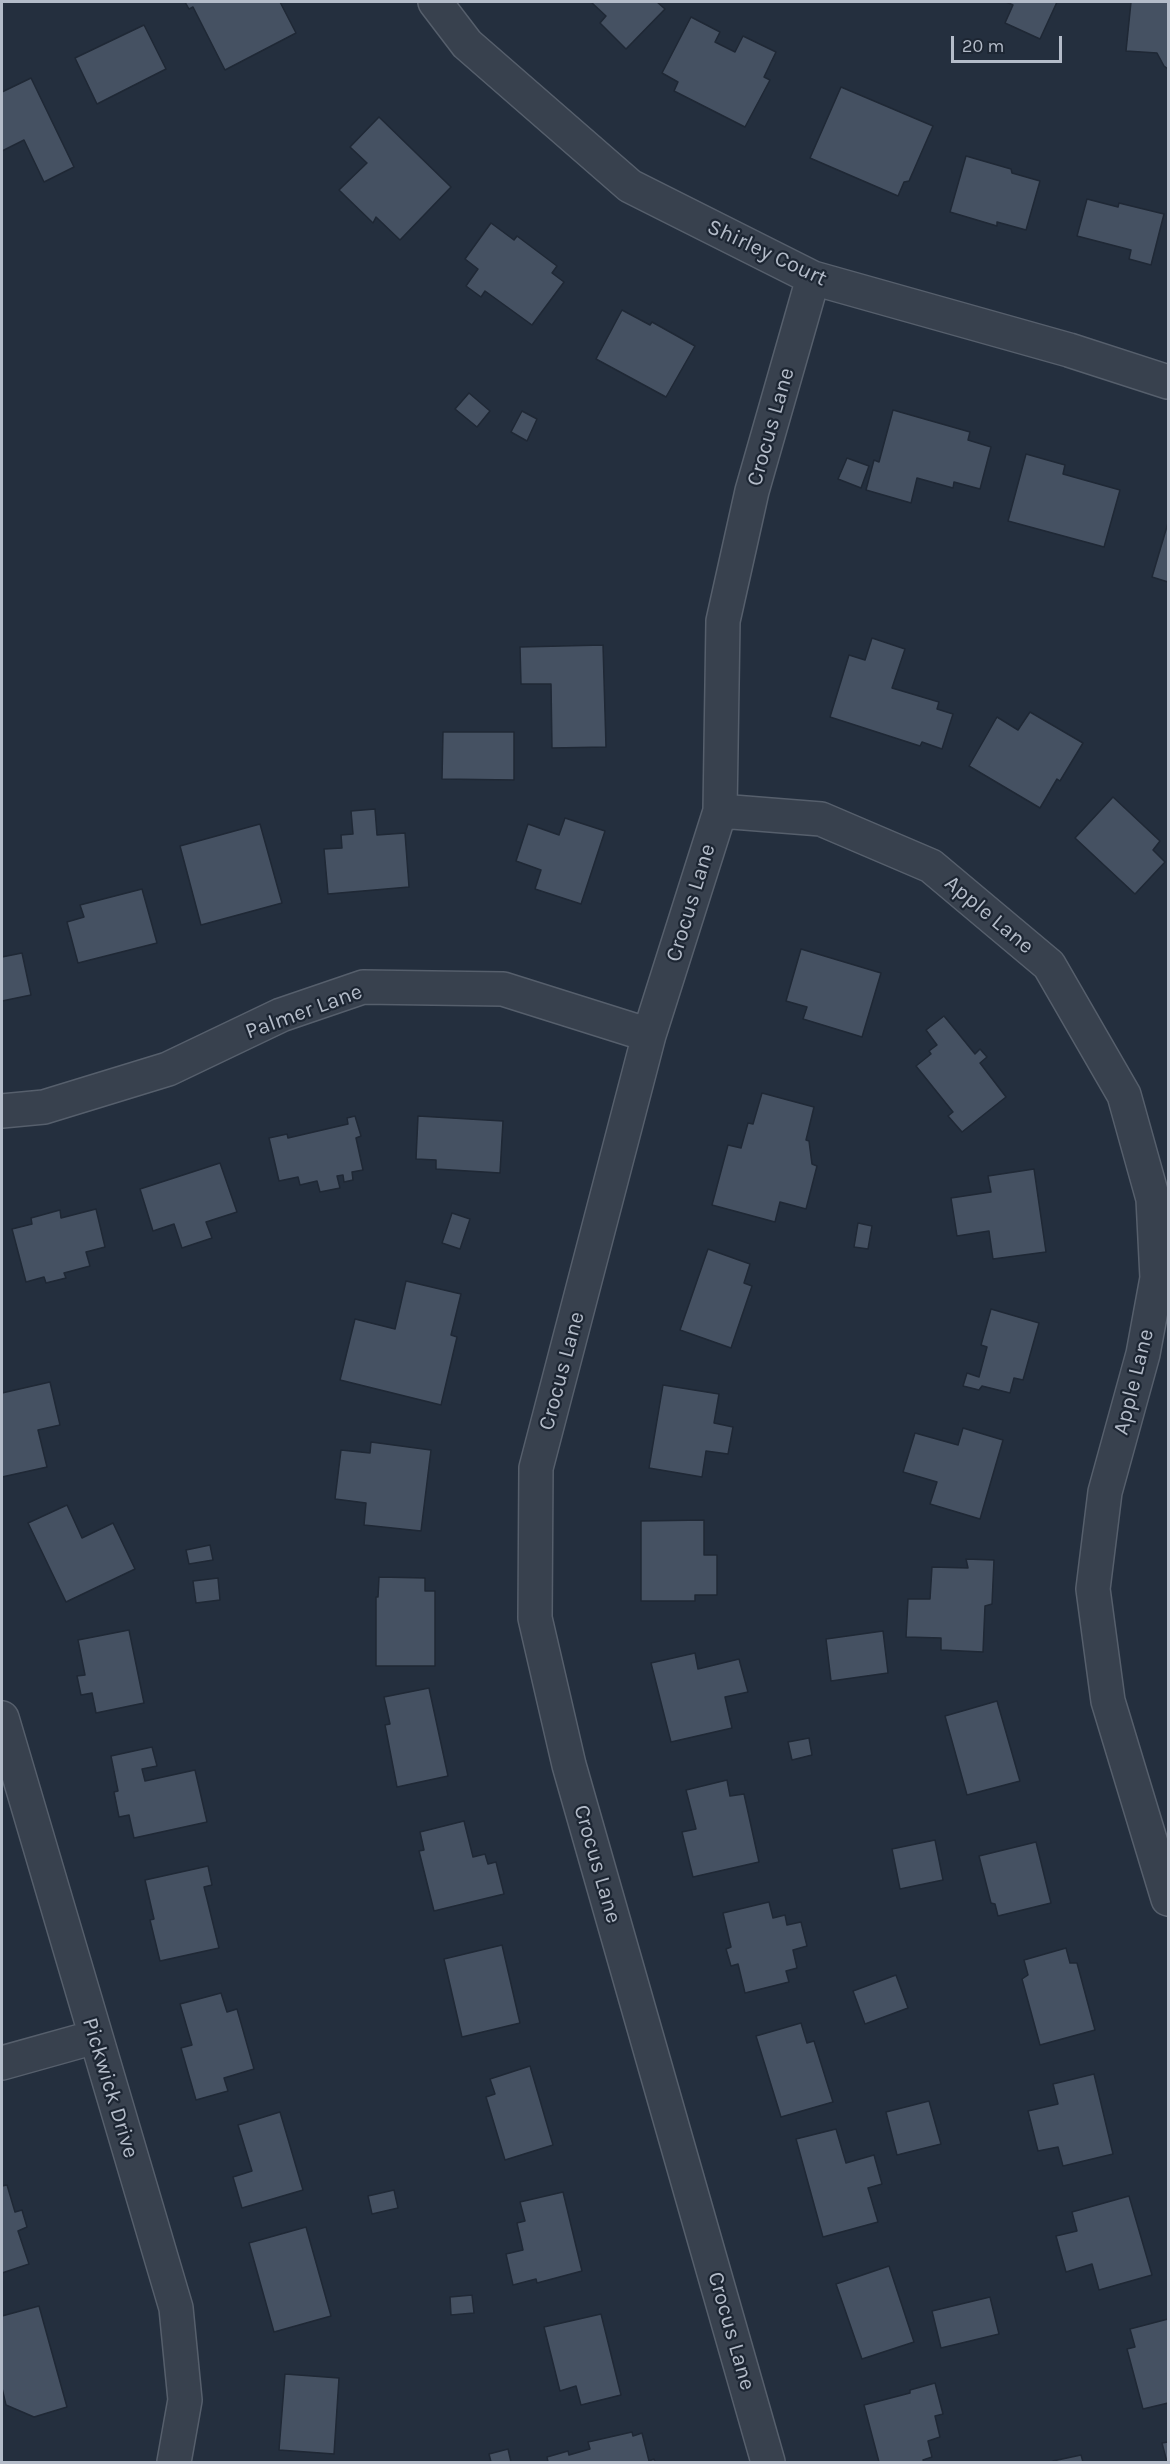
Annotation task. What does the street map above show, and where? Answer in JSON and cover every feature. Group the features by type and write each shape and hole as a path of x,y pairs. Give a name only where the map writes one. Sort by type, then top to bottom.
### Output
{"street":[{"name":"Shirley Court","path":"435,2 467,44 630,186 813,278 1069,350 1168,382"},
{"name":"Crocus Lane","path":"768,2463 569,1765 535,1618 536,1468 649,1035 720,811 723,621 752,491 813,278"},
{"name":"Apple Lane","path":"720,811 821,819 931,866 1049,965 1124,1095 1153,1198 1157,1278 1143,1354 1105,1492 1092,1589 1108,1701 1168,1899"},
{"name":"Palmer Lane","path":"2,1112 44,1107 168,1069 281,1015 363,987 503,989 649,1035"},
{"name":"Pickwick Drive","path":"2,1718 176,2308 185,2400 174,2463"},
{"path":"2,2063 95,2037"}],"building":[{"path":"185,2 280,2 296,33 225,70 193,7 189,9"},
{"path":"591,2 657,2 665,9 626,49 600,23 606,16"},
{"path":"1006,2 1057,2 1040,39 1005,23 1013,5"},
{"path":"1131,2 1168,2 1168,69 1157,53 1126,51"},
{"path":"691,17 720,32 715,42 735,52 743,36 776,52 764,77 770,80 745,127 674,91 678,82 662,73"},
{"path":"144,25 166,69 97,104 75,58"},
{"path":"31,78 74,167 44,182 24,140 2,151 2,92"},
{"path":"841,87 933,126 909,181 904,182 898,196 810,158"},
{"path":"379,117 451,187 400,240 376,217 373,223 339,190 367,163 350,147"},
{"path":"966,156 1011,169 1012,173 1040,181 1026,230 997,222 997,226 950,212"},
{"path":"1087,199 1118,207 1119,203 1164,214 1151,265 1129,259 1131,250 1077,236"},
{"path":"491,223 514,240 517,236 557,266 552,273 564,282 532,325 485,291 481,297 466,286 478,269 465,259"},
{"path":"622,310 650,325 652,322 695,346 666,397 596,359"},
{"path":"469,393 490,411 477,427 455,409"},
{"path":"893,410 970,432 968,440 991,447 980,489 954,482 953,488 917,478 911,503 866,490 874,460 879,462"},
{"path":"522,411 537,419 527,441 511,432"},
{"path":"1026,454 1065,465 1063,474 1120,490 1104,547 1008,521"},
{"path":"847,458 869,466 861,488 838,479"},
{"path":"1168,523 1168,582 1152,577"},
{"path":"872,638 905,649 892,688 939,702 937,709 953,714 942,749 922,742 920,746 830,717 849,655 865,660"},
{"path":"603,645 606,747 552,748 551,684 521,684 520,647"},
{"path":"1030,712 1083,743 1060,781 1057,779 1040,808 969,766 997,717 1018,730"},
{"path":"443,732 514,732 514,780 442,779"},
{"path":"1113,797 1160,841 1153,850 1165,862 1135,894 1075,838"},
{"path":"375,809 377,835 405,833 409,887 328,894 324,849 342,848 341,835 353,834 351,811"},
{"path":"565,818 605,831 581,904 535,889 541,870 516,861 528,824 559,835"},
{"path":"260,824 282,903 201,925 180,846"},
{"path":"142,889 157,943 78,963 67,922 84,917 80,905"},
{"path":"801,949 881,973 862,1037 803,1019 807,1007 786,1001"},
{"path":"22,953 31,995 2,1001 2,957"},
{"path":"944,1016 975,1054 980,1049 987,1057 980,1063 1006,1097 962,1132 948,1116 953,1112 916,1066 931,1054 929,1051 937,1045 926,1030"},
{"path":"762,1093 814,1107 806,1140 809,1141 812,1164 817,1166 806,1209 780,1202 775,1222 712,1205 728,1145 741,1148 748,1123 753,1124"},
{"path":"355,1116 361,1136 356,1138 363,1170 352,1172 353,1180 344,1182 343,1175 337,1176 340,1188 320,1192 317,1181 300,1185 298,1177 279,1181 269,1138 287,1134 288,1138 348,1124 347,1118"},
{"path":"418,1116 503,1121 500,1173 436,1169 436,1160 416,1159"},
{"path":"220,1163 237,1212 206,1222 212,1238 182,1248 174,1224 153,1231 140,1189"},
{"path":"1034,1169 1046,1252 993,1259 989,1231 957,1236 951,1198 991,1192 988,1176"},
{"path":"96,1209 105,1247 86,1252 90,1266 64,1273 66,1278 46,1283 44,1277 26,1282 12,1229 32,1224 31,1218 60,1210 61,1218"},
{"path":"452,1213 470,1219 460,1249 442,1243"},
{"path":"858,1223 872,1226 868,1249 854,1247"},
{"path":"708,1249 750,1264 744,1283 752,1286 731,1348 680,1330"},
{"path":"406,1281 461,1294 451,1335 457,1337 441,1405 340,1380 355,1319 395,1329"},
{"path":"991,1309 1039,1323 1023,1380 1014,1378 1010,1393 982,1386 979,1390 963,1386 967,1373 979,1377 987,1347 981,1345"},
{"path":"50,1382 60,1425 38,1430 47,1467 2,1477 2,1393"},
{"path":"663,1385 719,1394 714,1423 733,1427 728,1454 706,1451 702,1477 649,1468"},
{"path":"963,1428 1003,1440 980,1519 930,1504 937,1482 903,1472 915,1433 958,1445"},
{"path":"371,1442 431,1450 421,1531 364,1525 366,1503 335,1499 341,1450 370,1453"},
{"path":"67,1505 82,1538 113,1523 135,1569 66,1602 28,1523"},
{"path":"704,1520 704,1555 717,1555 717,1595 695,1595 695,1601 641,1601 641,1521"},
{"path":"210,1545 213,1560 189,1564 186,1550"},
{"path":"966,1559 994,1560 992,1604 985,1606 983,1652 941,1650 941,1638 906,1637 908,1599 930,1599 932,1567 968,1568"},
{"path":"379,1577 425,1578 425,1591 435,1591 435,1666 376,1666 376,1597 378,1597"},
{"path":"218,1578 220,1600 196,1603 193,1581"},
{"path":"129,1630 144,1703 96,1713 92,1693 81,1695 77,1676 85,1675 78,1640"},
{"path":"883,1631 888,1673 831,1681 826,1639"},
{"path":"695,1653 698,1669 739,1659 748,1692 725,1697 732,1728 671,1742 651,1663"},
{"path":"429,1688 448,1776 397,1787 385,1725 390,1724 384,1697"},
{"path":"997,1701 1020,1781 967,1795 945,1716"},
{"path":"809,1738 812,1755 792,1760 788,1742"},
{"path":"152,1747 157,1766 142,1769 145,1781 195,1770 207,1822 134,1838 129,1815 119,1817 114,1792 118,1791 111,1756"},
{"path":"727,1780 730,1796 744,1794 759,1862 693,1877 682,1832 696,1829 686,1790"},
{"path":"464,1821 473,1857 485,1854 488,1864 496,1862 504,1894 434,1911 419,1851 424,1850 420,1832"},
{"path":"935,1840 943,1880 900,1889 892,1849"},
{"path":"1036,1842 1051,1903 998,1916 995,1904 991,1903 979,1856"},
{"path":"208,1866 212,1885 204,1887 219,1948 160,1961 150,1920 154,1919 145,1880"},
{"path":"769,1902 773,1918 785,1915 787,1925 801,1922 807,1946 793,1950 797,1968 786,1971 789,1982 745,1993 738,1964 731,1966 726,1949 731,1947 723,1913"},
{"path":"502,1945 520,2023 462,2037 444,1959"},
{"path":"1066,1948 1070,1963 1077,1963 1095,2030 1040,2045 1022,1979 1028,1975 1024,1960"},
{"path":"896,1975 908,2008 865,2024 853,1991"},
{"path":"221,1993 227,2012 237,2009 254,2069 224,2078 228,2091 196,2100 181,2048 192,2045 180,2004"},
{"path":"801,2023 807,2043 814,2041 833,2102 781,2117 756,2036"},
{"path":"530,2066 553,2145 505,2160 486,2097 495,2094 490,2079"},
{"path":"1094,2074 1113,2154 1063,2166 1058,2147 1038,2151 1028,2111 1058,2104 1053,2084"},
{"path":"929,2101 941,2144 897,2155 886,2112"},
{"path":"280,2112 303,2190 242,2208 233,2177 252,2171 238,2125"},
{"path":"836,2129 846,2163 874,2155 882,2184 868,2188 878,2222 823,2237 796,2139"},
{"path":"7,2185 15,2212 22,2210 27,2227 18,2231 29,2264 2,2273 2,2186"},
{"path":"394,2190 398,2208 372,2214 368,2196"},
{"path":"563,2192 582,2271 537,2283 536,2279 513,2285 506,2254 523,2250 517,2223 525,2221 520,2202"},
{"path":"1129,2196 1152,2275 1099,2290 1092,2264 1066,2272 1056,2236 1077,2231 1072,2212"},
{"path":"306,2227 331,2316 274,2332 249,2243"},
{"path":"889,2266 914,2342 862,2359 836,2284"},
{"path":"472,2295 474,2313 451,2315 450,2297"},
{"path":"990,2297 999,2334 941,2348 932,2311"},
{"path":"39,2306 67,2407 34,2417 6,2405 2,2388 2,2316"},
{"path":"601,2314 621,2395 581,2405 576,2386 560,2391 544,2327"},
{"path":"1168,2319 1168,2403 1143,2409 1127,2349 1135,2347 1130,2329"},
{"path":"285,2374 339,2378 334,2454 279,2450"},
{"path":"935,2383 943,2414 935,2416 940,2437 928,2441 932,2457 923,2460 924,2462 879,2462 864,2405 910,2393 910,2390"},
{"path":"632,2432 633,2436 642,2433 649,2461 654,2459 655,2462 548,2462 547,2457 568,2451 569,2455 590,2449 588,2442"},
{"path":"1168,2442 1168,2462 1167,2462 1162,2443"},
{"path":"508,2449 511,2462 491,2462 489,2454"},
{"path":"1081,2455 1083,2462 1053,2461"}]}
